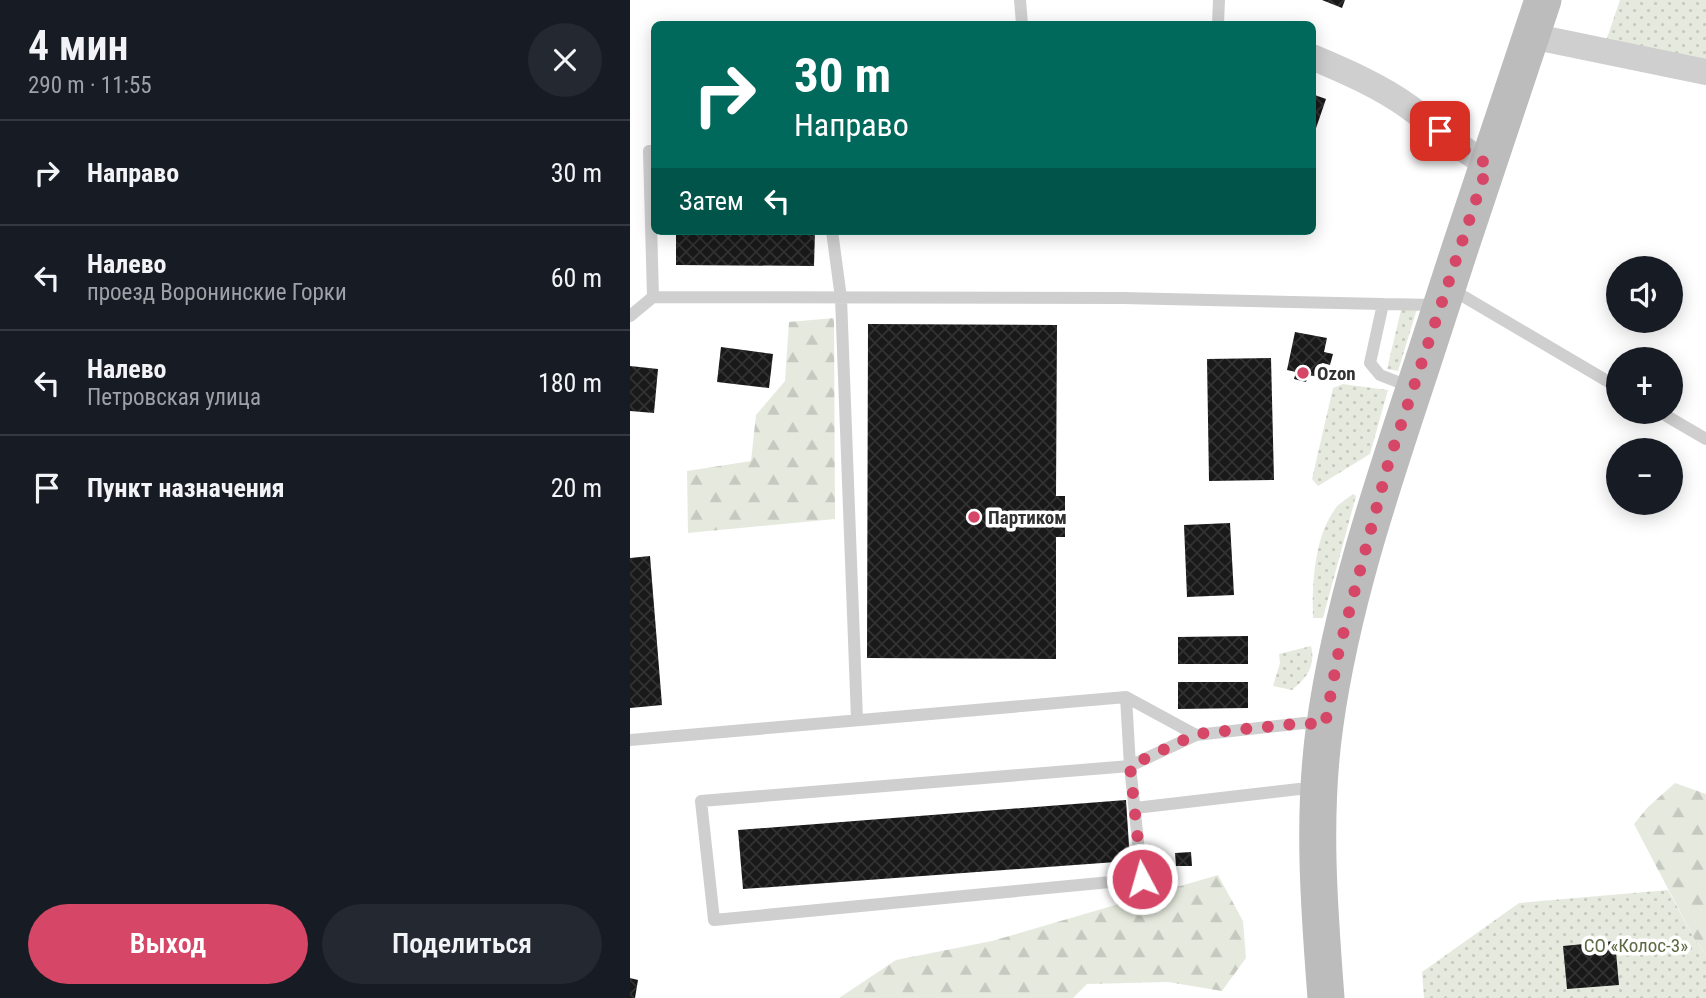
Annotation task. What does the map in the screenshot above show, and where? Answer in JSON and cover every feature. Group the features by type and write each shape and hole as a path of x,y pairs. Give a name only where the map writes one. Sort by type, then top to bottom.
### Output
{"street":[{"path":"1326,998 1317,831 1325,725 1347,616 1389,461 1543,0"},
{"path":"1531,36 1706,72"},
{"path":"1316,59 1339,68 1405,105 1474,157 1488,164"}],"lane":[{"path":"1020,0 1021,21"},
{"path":"1218,21 1219,0"},
{"path":"651,151 651,224"},
{"path":"651,235 653,297"},
{"path":"833,235 842,298 857,719"},
{"path":"630,316 653,297 1123,298 1383,304 1444,296 1606,381"},
{"path":"1383,304 1370,363 1380,375 1414,388"},
{"path":"1680,424 1706,439"},
{"path":"1126,697 1130,766 1142,879 714,920 701,801 1130,766 1196,734 1304,723 1325,725"},
{"path":"630,740 1126,697 1196,734"},
{"path":"1135,808 1300,789 1320,791"}],"green space":[{"path":"1620,0 1706,0 1706,61 1606,41"},
{"path":"1417,309 1398,371 1387,369 1401,310"},
{"path":"834,318 835,519 688,533 687,471 751,461 756,415 785,381 789,322"},
{"path":"1343,384 1388,390 1370,454 1318,486 1312,479 1333,388"},
{"path":"1353,494 1356,496 1323,618 1313,618 1314,576 1323,533 1335,509"},
{"path":"1311,646 1311,666 1302,681 1292,690 1273,686 1280,663 1279,654"},
{"path":"1675,783 1706,794 1706,954 1695,940 1634,824 1648,807"},
{"path":"1218,875 1243,921 1246,958 1222,991 1168,982 1087,984 1073,998 839,998 896,960 992,941"},
{"name":"СО «Колос-3»","path":"1668,890 1695,940 1706,954 1706,998 1424,998 1422,972 1519,903"}],"building":[{"path":"1322,0 1345,0 1342,8"},
{"path":"1316,95 1326,99 1316,128"},
{"path":"676,235 815,235 814,266 676,265"},
{"path":"868,324 1057,325 1056,496 1065,496 1065,537 1056,537 1056,659 867,658"},
{"path":"1295,332 1327,338 1324,352 1333,354 1330,365 1322,363 1319,377 1308,375 1306,382 1294,379 1296,372 1287,370"},
{"path":"721,347 773,354 769,388 717,382"},
{"path":"1271,358 1274,480 1209,481 1207,359"},
{"path":"630,366 658,369 654,413 630,411"},
{"path":"1230,523 1234,595 1187,597 1184,525"},
{"path":"650,556 662,705 630,708 630,558"},
{"path":"1248,636 1248,664 1178,664 1178,637"},
{"path":"1178,682 1248,682 1248,708 1178,709"},
{"path":"1126,800 1130,861 743,889 738,830"},
{"path":"1191,852 1192,866 1176,866 1175,853"},
{"path":"1615,941 1619,985 1567,989 1563,946"},
{"path":"630,978 638,980 635,998 630,998"}],"place":[{"name":"Ozon","path":"1303,373"},
{"name":"Партиком","path":"974,517"}],"route":[{"path":"1142,879 1130,766 1196,734 1304,723 1325,725 1347,616 1389,461 1488,164 1474,157 1440,131"}]}
